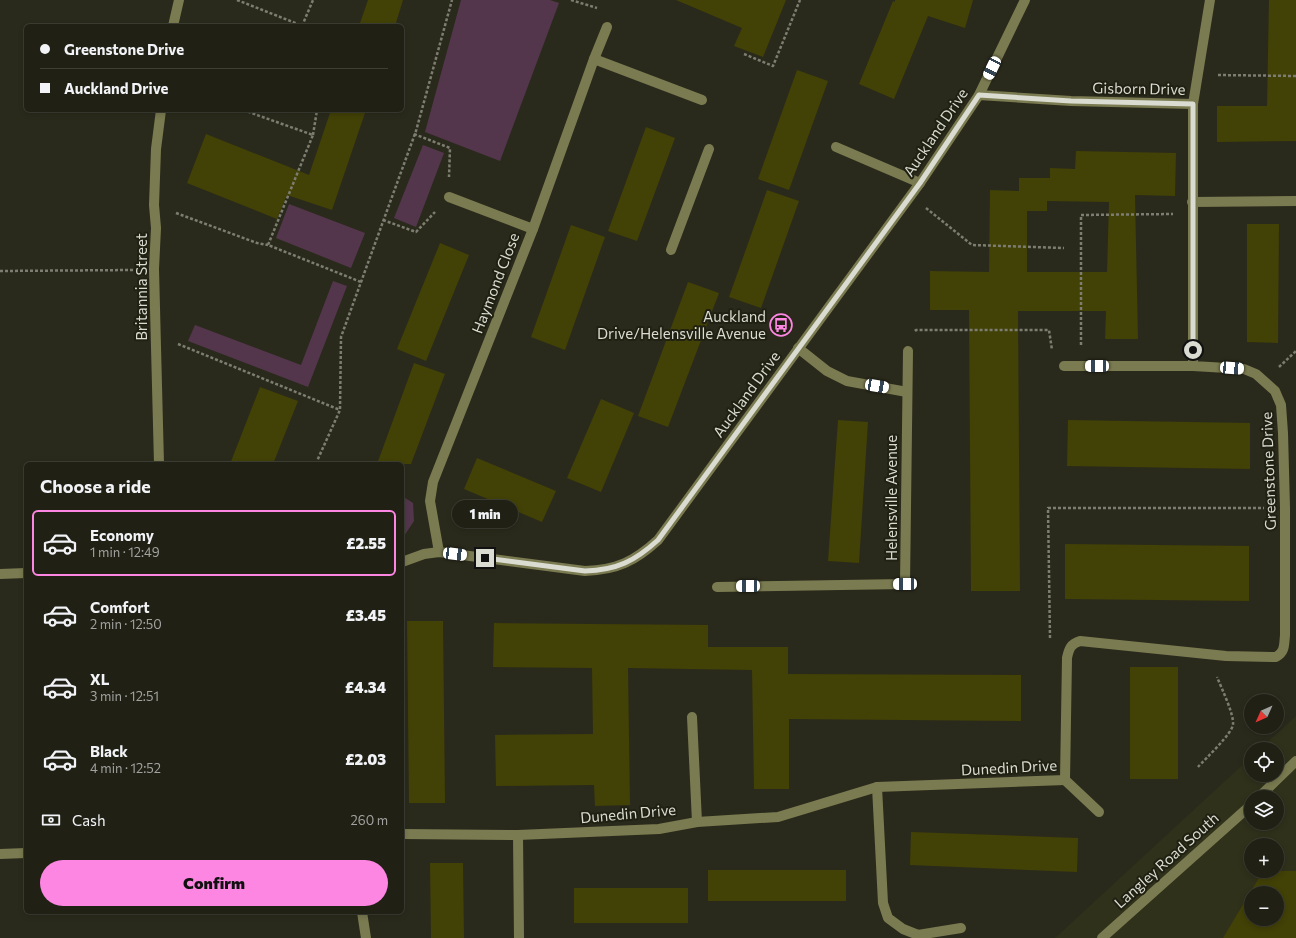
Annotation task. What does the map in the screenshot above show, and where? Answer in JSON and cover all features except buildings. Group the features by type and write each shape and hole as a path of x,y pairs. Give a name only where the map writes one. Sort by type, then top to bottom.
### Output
{"street":[{"path":"173,24 179,0"},
{"name":"Auckland Drive","path":"404,561 424,554 439,552 585,571 601,571 631,561 645,552 658,540 920,183 979,95 1025,0"},
{"name":"Gisborn Drive","path":"979,95 1071,101 1193,104 1210,0"},
{"name":"Haymond Close","path":"439,552 430,501 433,482 533,229 607,27"},
{"path":"594,59 702,100"},
{"path":"1193,104 1193,366"},
{"name":"Britannia Street","path":"159,462 154,270 156,228 154,205 156,149 161,112"},
{"path":"836,147 920,183"},
{"path":"670,250 709,149"},
{"path":"449,197 533,229"},
{"path":"1192,202 1296,201"},
{"path":"798,348 827,370 847,381 907,392"},
{"name":"Helensville Avenue","path":"717,587 905,584 908,351"},
{"name":"Greenstone Drive","path":"1064,366 1193,366 1244,369 1256,374 1276,391 1281,404 1283,433 1286,635 1284,651 1276,657 1226,656 1208,654"},
{"path":"0,574 24,573"},
{"name":"Dunedin Drive","path":"404,834 518,835 659,829 697,822 778,817 877,787 1065,780 1068,649 1072,644 1080,641 1208,654"},
{"path":"692,717 697,822"},
{"path":"1266,790 1296,760"},
{"path":"1065,780 1099,812"},
{"path":"877,787 883,903 888,918 903,929 918,935 960,928"},
{"name":"Langley Road South","path":"1102,938 1244,811"},
{"path":"518,835 519,938"},
{"path":"0,854 24,853"},
{"path":"362,914 366,938"}],"path":[{"path":"237,0 298,24"},
{"path":"304,24 313,0"},
{"path":"317,462 340,410 341,337 414,134 452,0"},
{"path":"744,54 773,66 800,0"},
{"path":"1198,75 1296,76"},
{"path":"248,112 313,136"},
{"path":"268,245 313,136 317,112"},
{"path":"384,220 416,232 449,197 450,148 414,134"},
{"path":"911,195 972,245 1064,248"},
{"path":"154,205 257,243 268,245 361,282"},
{"path":"1081,366 1081,215 1192,213"},
{"path":"0,271 154,270"},
{"path":"908,351 916,330 1048,330 1051,348 1064,366"},
{"path":"156,336 340,410"},
{"path":"1050,638 1048,508 1285,508"},
{"path":"1198,767 1230,732 1234,725 1232,715 1208,654"}],"shaded area":[{"path":"461,0 550,0 559,3 500,161 425,132"},
{"path":"423,145 444,153 416,227 394,218"},
{"path":"289,204 365,233 351,268 276,238"},
{"path":"333,281 347,286 308,387 188,341 195,325 301,365"},
{"path":"404,497 413,503 414,521 404,536"},
{"path":"1296,716 1296,938 1055,938 1244,763 1244,782 1284,782 1284,742 1268,742 1276,734 1284,734 1284,727"}],"place":[{"name":"Auckland Drive/Helensville Avenue","path":"781,325"}],"route":[{"path":"485,558 585,571 601,571 631,561 645,552 658,540 920,183 979,95 1071,101 1193,104 1193,350"}]}
